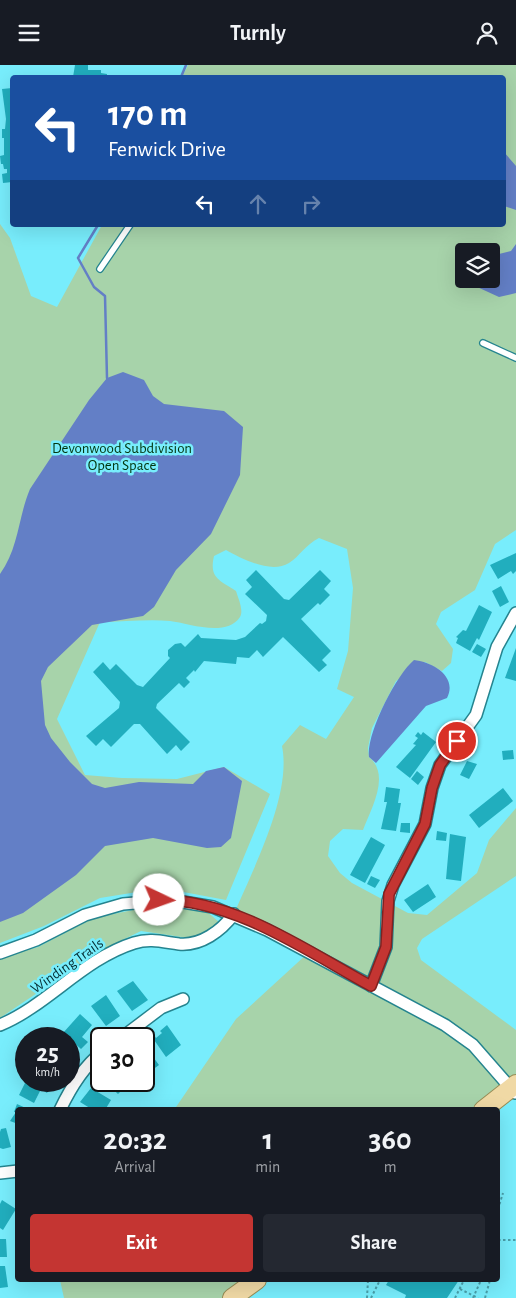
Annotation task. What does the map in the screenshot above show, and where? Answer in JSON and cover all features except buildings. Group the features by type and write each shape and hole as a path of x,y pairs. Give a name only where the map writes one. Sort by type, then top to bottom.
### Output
{"main road":[{"path":"487,1107 514,1089"},
{"path":"232,1298 254,1282"}],"street":[{"path":"371,986 386,947 388,901 393,885 425,824 432,788 440,765 476,715 494,653 516,613"},
{"path":"0,953 36,940 85,915 123,904 171,900 200,904 234,914 462,1035 514,1089"},
{"name":"Winding Trails","path":"0,1025 33,1008 65,983 120,947 143,940 180,944 199,942 219,930 234,914"},
{"path":"136,1027 161,1009 183,999"},
{"path":"61,1107 69,1091 90,1064"},
{"path":"0,1173 15,1171"}],"lane":[{"path":"100,269 129,227"},
{"path":"483,343 516,358"}],"path":[{"path":"500,1204 504,1193"},
{"path":"500,1239 516,1240"},
{"path":"367,1298 368,1282"},
{"path":"371,1298 379,1282"},
{"path":"455,1298 463,1282"},
{"path":"473,1297 480,1282"},
{"path":"485,1298 489,1282"},
{"path":"460,1289 478,1298"}],"green space":[{"path":"188,65 516,65 516,530 495,544 475,590 441,612 436,624 453,649 451,663 442,671 425,662 396,681 372,728 368,748 369,757 375,764 378,773 379,782 374,802 363,830 343,829 330,841 328,856 340,873 352,883 408,913 427,915 477,873 489,840 516,808 516,876 422,939 417,948 421,960 516,1030 516,1084 487,1107 176,1107 236,1019 308,953 234,914 260,854 276,809 284,765 282,746 300,725 326,739 354,697 337,689 348,651 353,588 347,549 319,538 293,560 282,566 274,567 257,564 226,550 214,556 214,574 220,581 236,591 241,608 240,617 226,627 207,628 161,620 100,622 57,719 85,775 177,779 224,767 270,794 226,900 162,888 100,898 44,926 0,943 0,224 10,238 31,296 57,307 101,227 506,227 506,75 183,75"},
{"path":"148,907 205,910 219,922 204,935 188,938 141,931 98,952 0,1018 0,958 38,947 93,918"},
{"path":"60,1282 254,1282 232,1298 64,1298"}],"water":[{"path":"506,154 516,166 516,210 506,207"},
{"path":"516,244 516,293 499,297 479,288 500,288 500,254 511,251"},
{"name":"Devonwood Subdivision Open Space","path":"123,372 144,380 153,396 164,404 224,411 243,427 240,475 211,534 176,570 154,607 143,616 92,625 48,667 41,681 45,725 51,738 70,762 92,784 105,788 139,782 193,784 206,771 224,767 242,781 231,838 221,847 207,848 153,838 105,846 76,875 23,913 0,922 0,574 15,543 30,489 89,400 107,378"},
{"path":"414,660 421,661 441,671 449,683 447,698 426,706 376,763 369,757 369,747 377,720 399,678"}],"waterway":[{"path":"182,75 186,65"},
{"path":"97,227 78,258 94,287 105,296 107,378"}],"route":[{"path":"159,900 200,904 234,914 371,986 384,957 386,947 389,894 396,878 417,843 425,824 432,788 440,765 457,741"}]}
